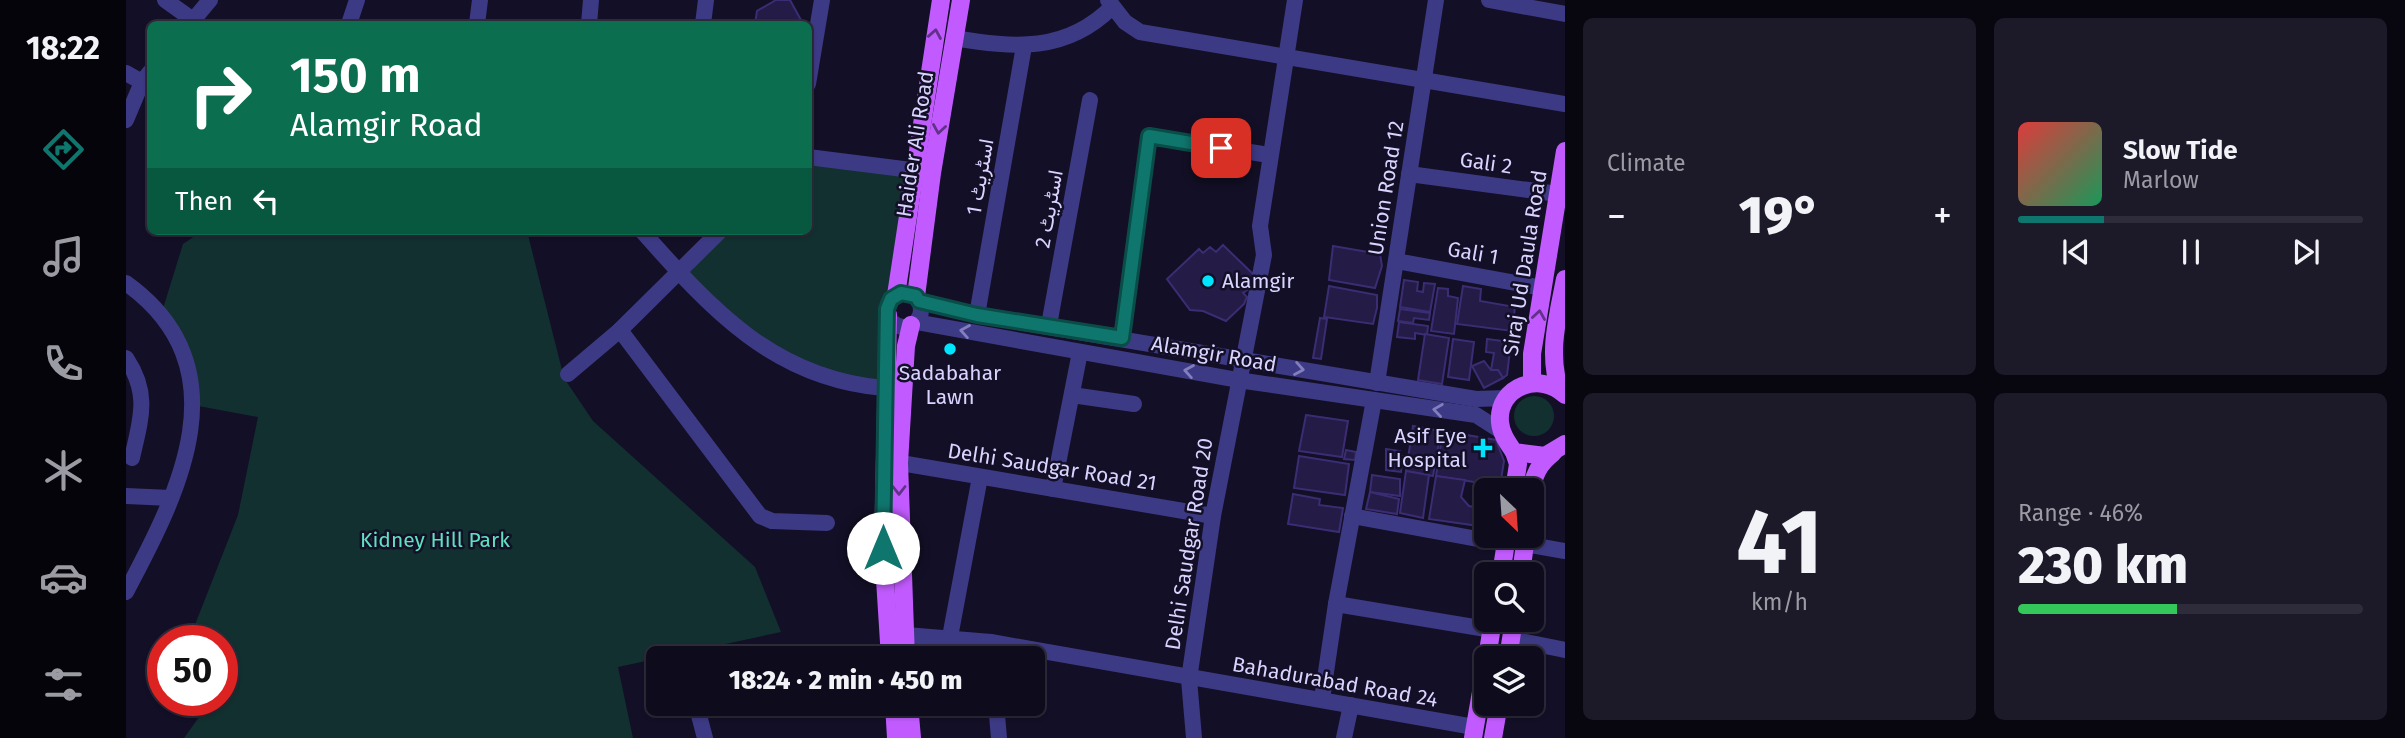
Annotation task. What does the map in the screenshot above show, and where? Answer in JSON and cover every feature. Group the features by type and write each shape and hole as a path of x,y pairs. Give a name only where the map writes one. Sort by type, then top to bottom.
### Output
{"main road":[{"name":"Haider Ali Road","path":"895,295 941,0"},
{"name":"Haider Ali Road","path":"917,299 932,173 961,0"},
{"name":"Siraj Ud Daula Road","path":"1531,383 1565,151"},
{"name":"Siraj Ud Daula Road","path":"1563,393 1553,371 1553,350 1564,290"},
{"path":"888,315 884,388 891,462"},
{"path":"901,646 896,634 883,548 906,346 913,323"},
{"path":"1516,478 1518,464 1501,431 1499,420 1506,398 1522,385 1542,382 1563,393"},
{"path":"1514,452 1536,457 1561,448"},
{"path":"1536,478 1541,463 1561,448"},
{"path":"1510,646 1512,632"},
{"path":"893,646 896,634"},
{"path":"895,716 896,738"},
{"path":"910,716 912,738"},
{"path":"1493,738 1497,716"}],"street":[{"path":"165,0 191,21"},
{"path":"193,21 210,0"},
{"path":"350,21 357,0"},
{"path":"477,21 480,0"},
{"path":"589,21 592,0"},
{"path":"703,21 706,0"},
{"path":"812,45 822,0"},
{"name":"Delhi Saudgar Road 20","path":"1194,738 1189,679 1213,516 1264,255 1261,226 1269,155 1295,0"},
{"name":"Union Road 12","path":"1377,383 1436,0"},
{"path":"1489,0 1565,14"},
{"path":"954,38 1024,46 1081,32 1095,24 1110,3 1140,32 1565,104"},
{"name":"اسٹریٹ 1","path":"977,315 1024,46"},
{"path":"126,73 146,77 126,120"},
{"name":"اسٹریٹ 2","path":"1049,325 1090,100"},
{"path":"1122,338 1149,136 1269,155"},
{"path":"812,157 913,168 932,173"},
{"name":"Gali 2","path":"1409,174 1558,194"},
{"path":"646,235 678,271 752,341 839,382 884,388"},
{"path":"568,374 620,330 716,235"},
{"name":"Gali 1","path":"1396,261 1543,288"},
{"path":"126,283 161,315 184,351 193,386 190,433 164,520 126,592"},
{"path":"907,293 917,299 921,311 913,323 897,325 888,315 888,304 895,295 907,293"},
{"name":"Alamgir Road","path":"917,299 977,315 1049,325 1377,383 1476,399 1506,398"},
{"name":"Alamgir Road","path":"913,323 1238,380 1476,415 1501,431"},
{"path":"620,330 752,508 772,521 827,523"},
{"path":"1053,489 1080,352"},
{"path":"126,358 137,375 142,392 132,458"},
{"path":"1072,395 1134,404"},
{"path":"1322,699 1336,604 1374,400"},
{"name":"Delhi Saudgar Road 21","path":"891,462 1213,516"},
{"path":"950,637 979,477"},
{"path":"126,496 171,498"},
{"path":"1352,516 1474,535"},
{"path":"1544,545 1565,551"},
{"path":"1336,604 1474,622"},
{"name":"Bahadurabad Road 24","path":"896,634 950,637 979,646"},
{"path":"1511,639 1565,650"},
{"name":"Bahadurabad Road 24","path":"1045,658 1322,699 1474,733"},
{"path":"1344,738 1350,705"},
{"path":"699,716 705,738"},
{"path":"997,716 999,738"}],"green space":[{"path":"812,157 913,168 887,340 884,388 791,362 678,271 715,235 812,235"},
{"name":"Kidney Hill Park","path":"196,235 528,235 564,378 593,421 755,567 781,632 716,646 646,646 646,661 618,667 633,738 184,738 200,716 238,716 238,625 195,625 238,515 258,417 193,405 184,351 161,315 183,244"},
{"path":"1534,396 1542,397 1548,402 1553,408 1553,424 1548,430 1542,435 1534,436 1526,435 1520,430 1515,424 1514,416 1515,408 1520,402 1526,397"}],"building":[{"path":"776,0 790,0 801,20 755,21 757,11"},
{"name":"Alamgir","path":"1223,245 1255,276 1246,283 1250,288 1243,293 1247,297 1244,304 1226,321 1203,311 1190,310 1167,279 1199,249 1203,253 1210,247 1216,252"},
{"path":"1333,246 1380,254 1382,266 1375,288 1329,280"},
{"path":"1404,280 1418,282 1417,291 1423,292 1424,283 1435,284 1430,312 1400,307"},
{"path":"1329,286 1377,295 1373,324 1324,317"},
{"path":"1463,286 1481,289 1480,301 1515,307 1512,331 1457,324"},
{"path":"1438,288 1448,289 1448,296 1458,298 1454,334 1431,331"},
{"path":"1400,309 1430,313 1429,320 1414,318 1413,323 1398,321"},
{"path":"1320,318 1327,319 1321,359 1313,358"},
{"path":"1399,322 1428,326 1427,335 1415,333 1415,339 1397,337"},
{"path":"1425,334 1449,338 1442,384 1418,380"},
{"path":"1453,339 1474,342 1469,380 1448,377"},
{"path":"1487,339 1511,342 1507,375 1503,378 1498,370 1491,370 1494,353 1486,352"},
{"path":"1484,361 1491,370 1498,370 1503,378 1484,388 1472,366"},
{"path":"1306,415 1348,421 1342,457 1299,451"},
{"path":"1413,426 1441,431 1433,476 1406,471"},
{"path":"1443,431 1496,440 1504,461 1501,478 1474,478 1474,482 1436,476"},
{"path":"1386,449 1400,451 1399,456 1403,456 1401,472 1386,470"},
{"path":"1346,450 1356,452 1355,460 1344,459"},
{"path":"1299,456 1349,464 1345,495 1294,488"},
{"path":"1406,471 1429,475 1423,518 1400,513"},
{"path":"1372,475 1400,479 1400,496 1370,492"},
{"path":"1436,476 1465,480 1461,497 1469,506 1474,507 1474,525 1429,519"},
{"path":"1370,492 1399,499 1397,514 1366,509"},
{"path":"1293,494 1320,499 1319,505 1343,508 1339,532 1288,524"}],"place":[{"name":"Alamgir","path":"1208,281"},
{"name":"Sadabahar Lawn","path":"950,349"},
{"name":"Asif Eye Hospital","path":"1483,448"}],"route":[{"path":"883,548 884,388 887,309 891,299 895,295 907,293 916,296 919,301 977,315 1122,338 1149,136 1221,148"}]}
